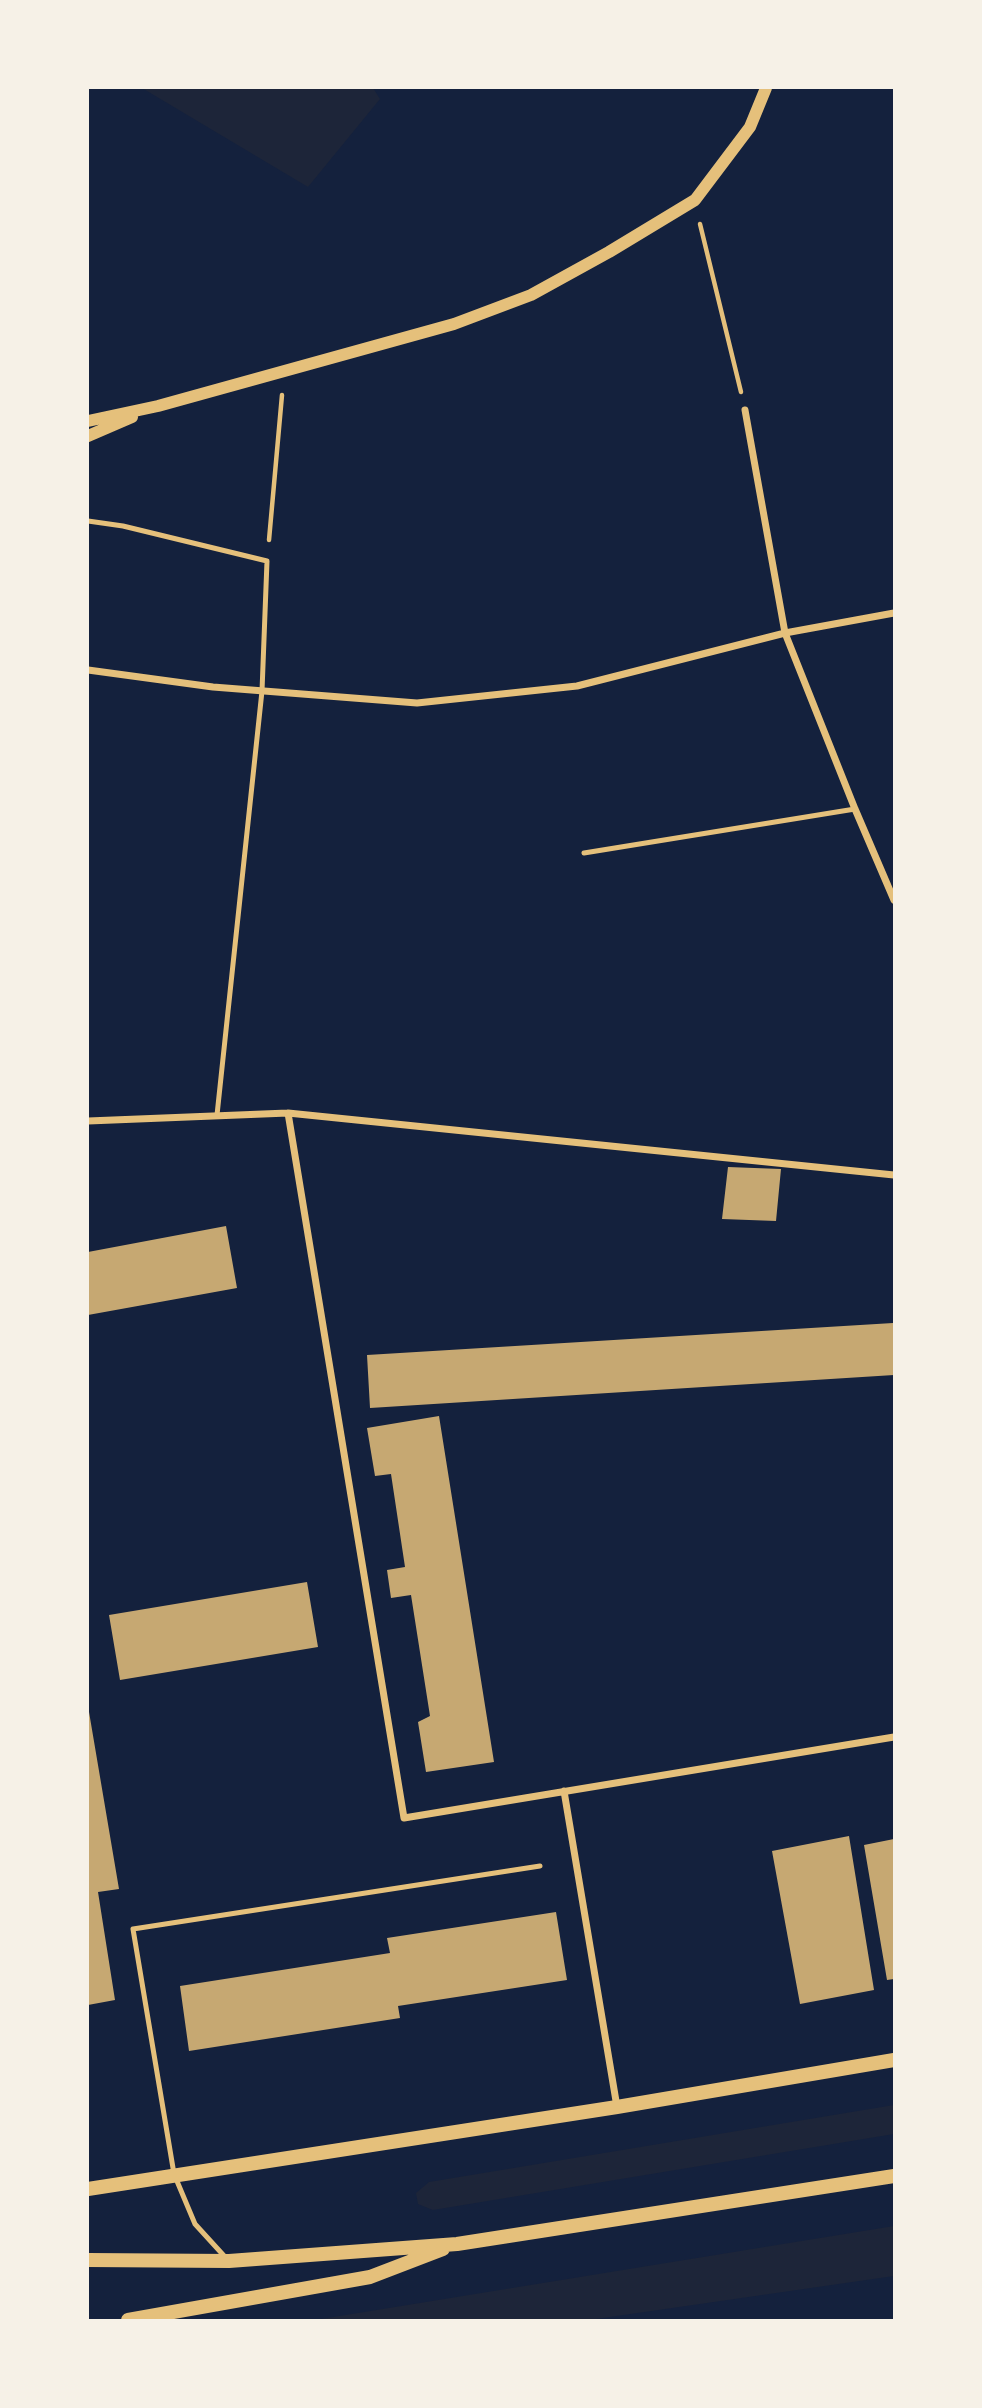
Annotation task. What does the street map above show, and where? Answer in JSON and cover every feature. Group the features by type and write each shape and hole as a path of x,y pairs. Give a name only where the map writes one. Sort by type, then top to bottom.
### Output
{"main road":[{"path":"88,2189 617,2107 894,2060"},
{"path":"88,2260 229,2261 457,2244 894,2176"},
{"path":"128,2320 370,2277 457,2244"}],"street":[{"path":"88,421 158,406 454,324 531,295 695,200 750,127 766,88"},
{"path":"88,436 158,406"},
{"path":"745,410 785,633 894,900"},
{"path":"88,670 212,687 416,703 577,686 785,633 894,613"},
{"path":"288,1113 404,1818 894,1737"},
{"path":"88,1121 288,1113 894,1174"},
{"path":"564,1791 617,2107"}],"lane":[{"path":"88,521 123,526 267,561 262,691 217,1115"},
{"path":"584,853 855,809"},
{"path":"229,2261 195,2224 174,2174 133,1929 540,1866"}],"path":[{"path":"695,200 745,410"},
{"path":"267,561 284,371"}],"shaded area":[{"path":"142,88 373,88 380,99 308,187"},
{"path":"894,2105 894,2134 433,2210 418,2204 416,2193 429,2182"},
{"path":"894,2226 894,2276 589,2320 315,2320"}],"building":[{"path":"728,1167 781,1169 776,1221 722,1219"},
{"path":"226,1226 237,1288 88,1315 88,1252"},
{"path":"893,1323 894,1375 370,1408 367,1355"},
{"path":"439,1416 494,1762 426,1772 418,1722 430,1716 411,1595 391,1598 387,1570 405,1567 391,1474 375,1476 367,1428"},
{"path":"307,1582 318,1647 120,1680 109,1615"},
{"path":"88,1706 119,1889 98,1892 115,2000 88,2005"},
{"path":"849,1836 874,1990 800,2004 772,1851"},
{"path":"894,1839 894,1979 887,1980 864,1845"},
{"path":"556,1912 567,1980 398,2006 400,2018 189,2051 180,1986 390,1953 387,1938"}]}
